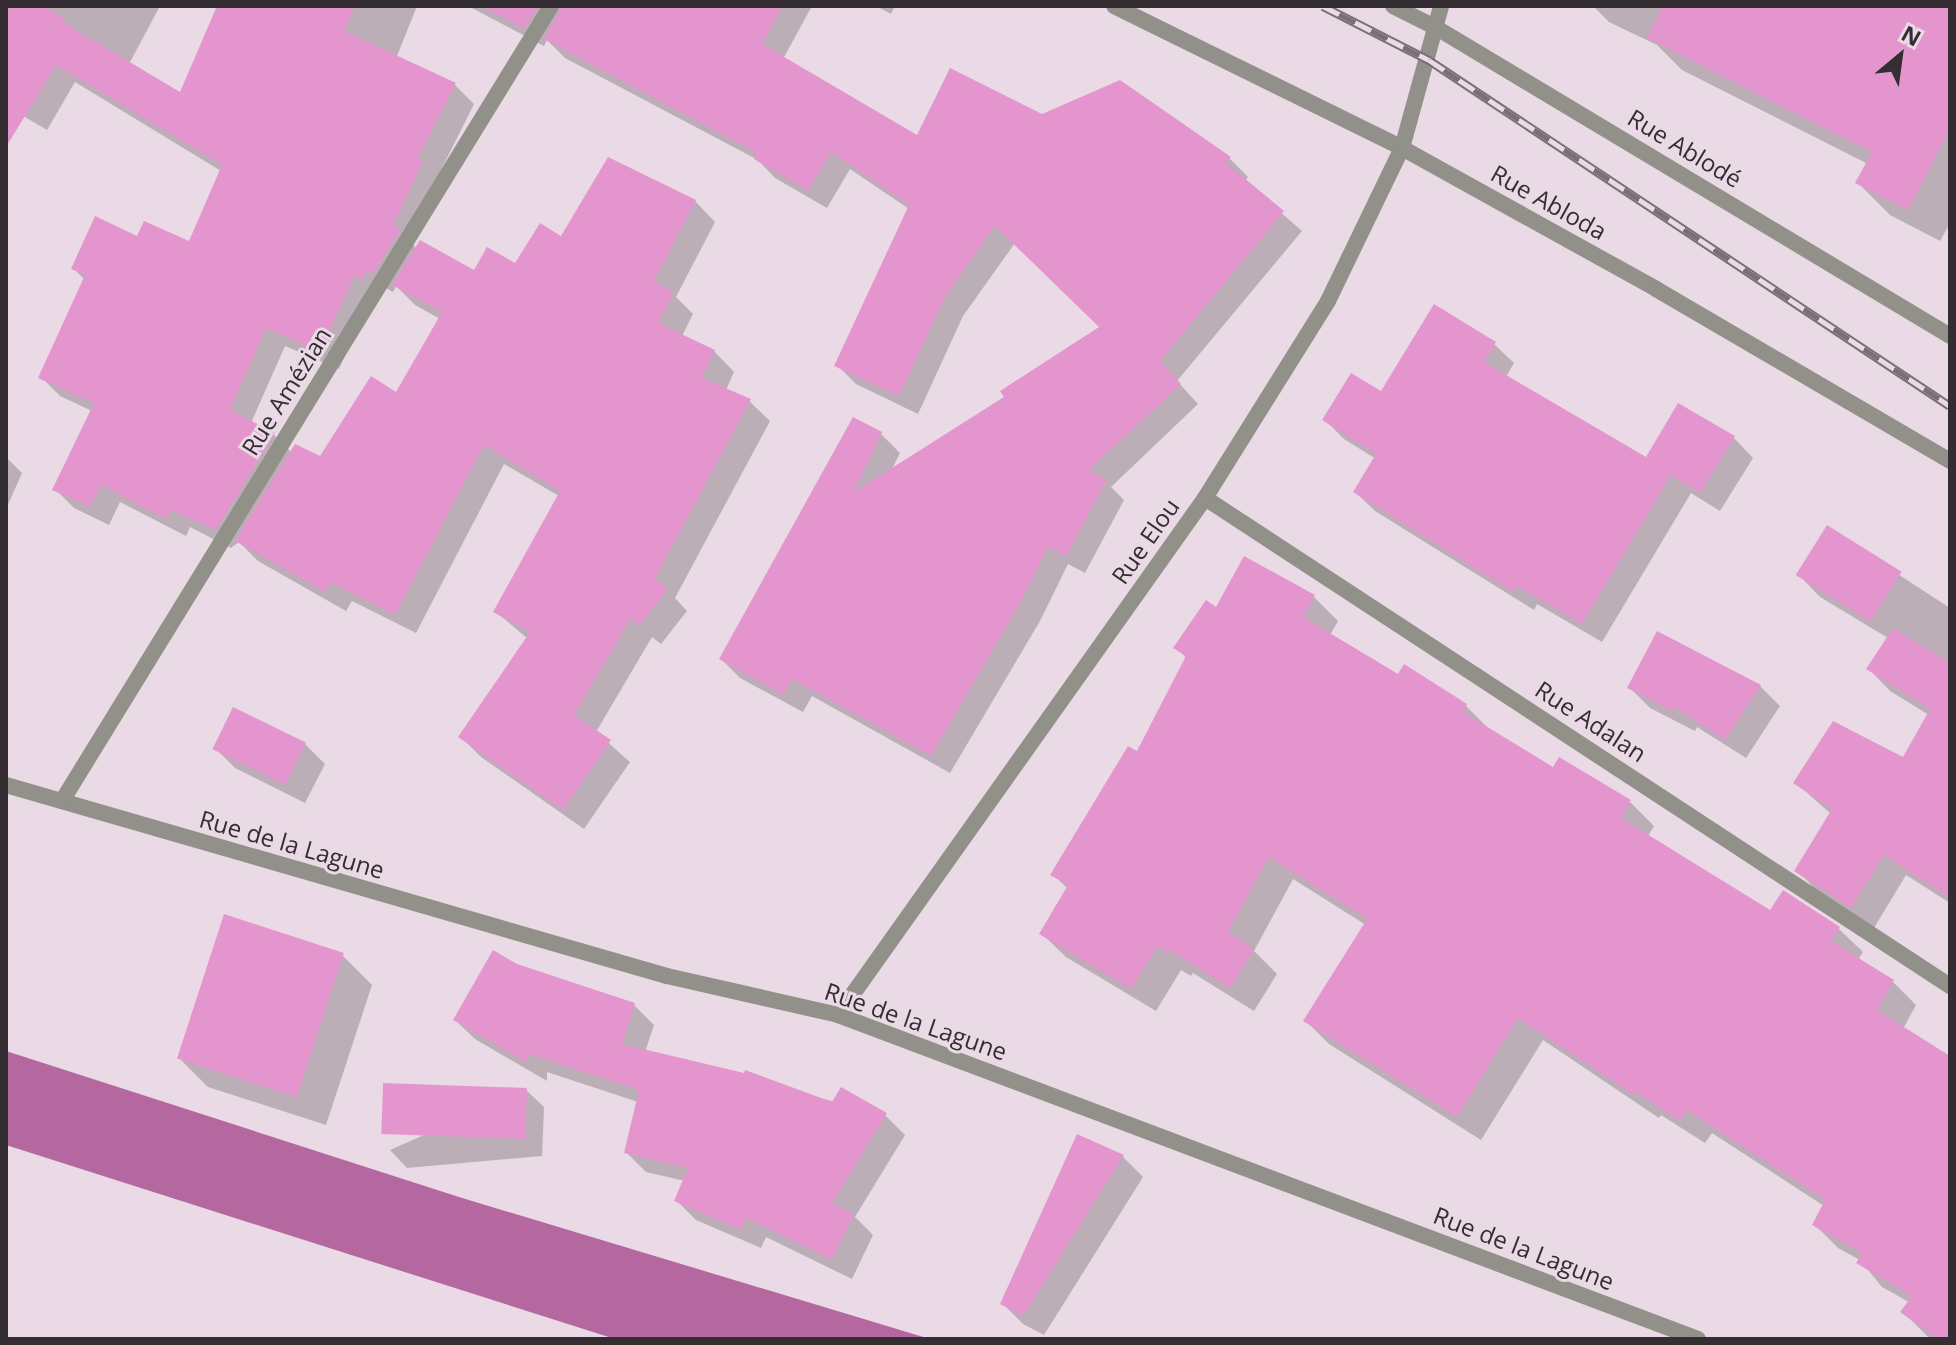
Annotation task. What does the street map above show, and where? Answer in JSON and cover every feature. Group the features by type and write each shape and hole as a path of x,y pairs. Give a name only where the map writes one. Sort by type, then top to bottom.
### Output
{"street":[{"name":"Rue Amézian","path":"62,801 551,6"},
{"name":"Rue Abloda","path":"1114,6 1402,148 1656,289 1950,461"},
{"name":"Rue Ablodé","path":"1393,6 1435,27 1950,336"},
{"name":"Rue Elou","path":"838,1015 1205,498 1328,301 1402,148 1429,60 1441,6"},
{"name":"Rue Adalan","path":"1205,498 1950,986"},
{"name":"Rue de la Lagune","path":"6,785 652,972 838,1015 1698,1339"}],"shaded area":[{"path":"6,1051 459,1197 930,1339 615,1339 6,1145"}],"building":[{"path":"6,6 44,6 66,20 64,23 180,92 217,6 355,6 344,31 456,83 418,158 423,161 393,225 401,229 373,274 367,271 362,280 354,276 320,352 266,328 230,410 275,433 216,530 171,510 166,519 101,485 90,507 52,490 94,403 38,378 85,275 71,269 95,216 137,236 144,221 189,241 222,165 56,65 6,147"},
{"path":"482,6 538,6 524,29"},
{"path":"562,6 783,6 762,44 917,135 950,68 1042,114 1120,80 1231,157 1226,163 1284,211 1160,361 1181,384 1089,470 1107,480 1066,556 1048,547 1021,601 931,756 792,679 783,695 719,659 853,417 882,432 854,492 1004,397 1000,391 1099,327 995,226 945,297 899,396 834,366 909,205 831,152 808,191 754,159 757,153 544,39"},
{"path":"1663,6 1950,6 1950,129 1908,210 1855,183 1872,152 1647,38"},
{"path":"608,157 696,200 654,281 674,292 658,323 715,350 702,378 751,399 655,578 668,589 639,625 631,618 574,715 611,740 563,810 458,737 530,632 493,612 560,491 484,445 395,615 331,582 325,592 235,541 295,444 320,456 371,376 396,392 442,312 392,285 420,240 474,270 487,247 515,263 540,223 561,236"},
{"path":"1434,304 1496,342 1484,362 1646,457 1678,403 1735,436 1700,493 1671,475 1582,624 1517,586 1513,592 1353,492 1376,454 1322,420 1351,373 1381,391"},
{"path":"1827,525 1902,572 1870,622 1796,575"},
{"path":"1244,556 1315,595 1303,617 1398,674 1404,664 1467,704 1463,712 1553,767 1559,757 1631,800 1621,818 1770,910 1783,890 1840,927 1831,941 1894,980 1877,1010 1950,1056 1950,1339 1938,1339 1900,1312 1912,1296 1856,1263 1862,1253 1812,1225 1825,1200 1687,1110 1680,1121 1636,1092 1634,1095 1518,1018 1457,1117 1303,1021 1367,919 1269,857 1228,932 1254,949 1230,988 1169,950 1167,953 1157,947 1131,989 1039,934 1068,885 1050,875 1128,746 1137,751 1186,656 1173,648 1206,600 1216,607"},
{"path":"1893,628 1950,663 1950,898 1884,855 1851,908 1794,871 1832,809 1793,783 1833,721 1903,757 1930,709 1866,669"},
{"path":"1657,631 1761,685 1725,740 1676,708 1674,712 1627,688"},
{"path":"233,707 306,743 285,785 212,749"},
{"path":"224,914 344,953 297,1097 177,1059"},
{"path":"493,950 517,964 635,1003 622,1044 744,1073 745,1070 832,1102 841,1087 887,1113 832,1203 854,1214 832,1260 746,1218 741,1230 674,1201 688,1168 624,1153 639,1090 528,1054 528,1063 453,1020"},
{"path":"383,1083 527,1088 525,1139 381,1134"},
{"path":"1077,1134 1124,1155 1023,1316 1000,1304"}],"railway":[{"path":"1323,6 1429,60 1950,406"}]}
